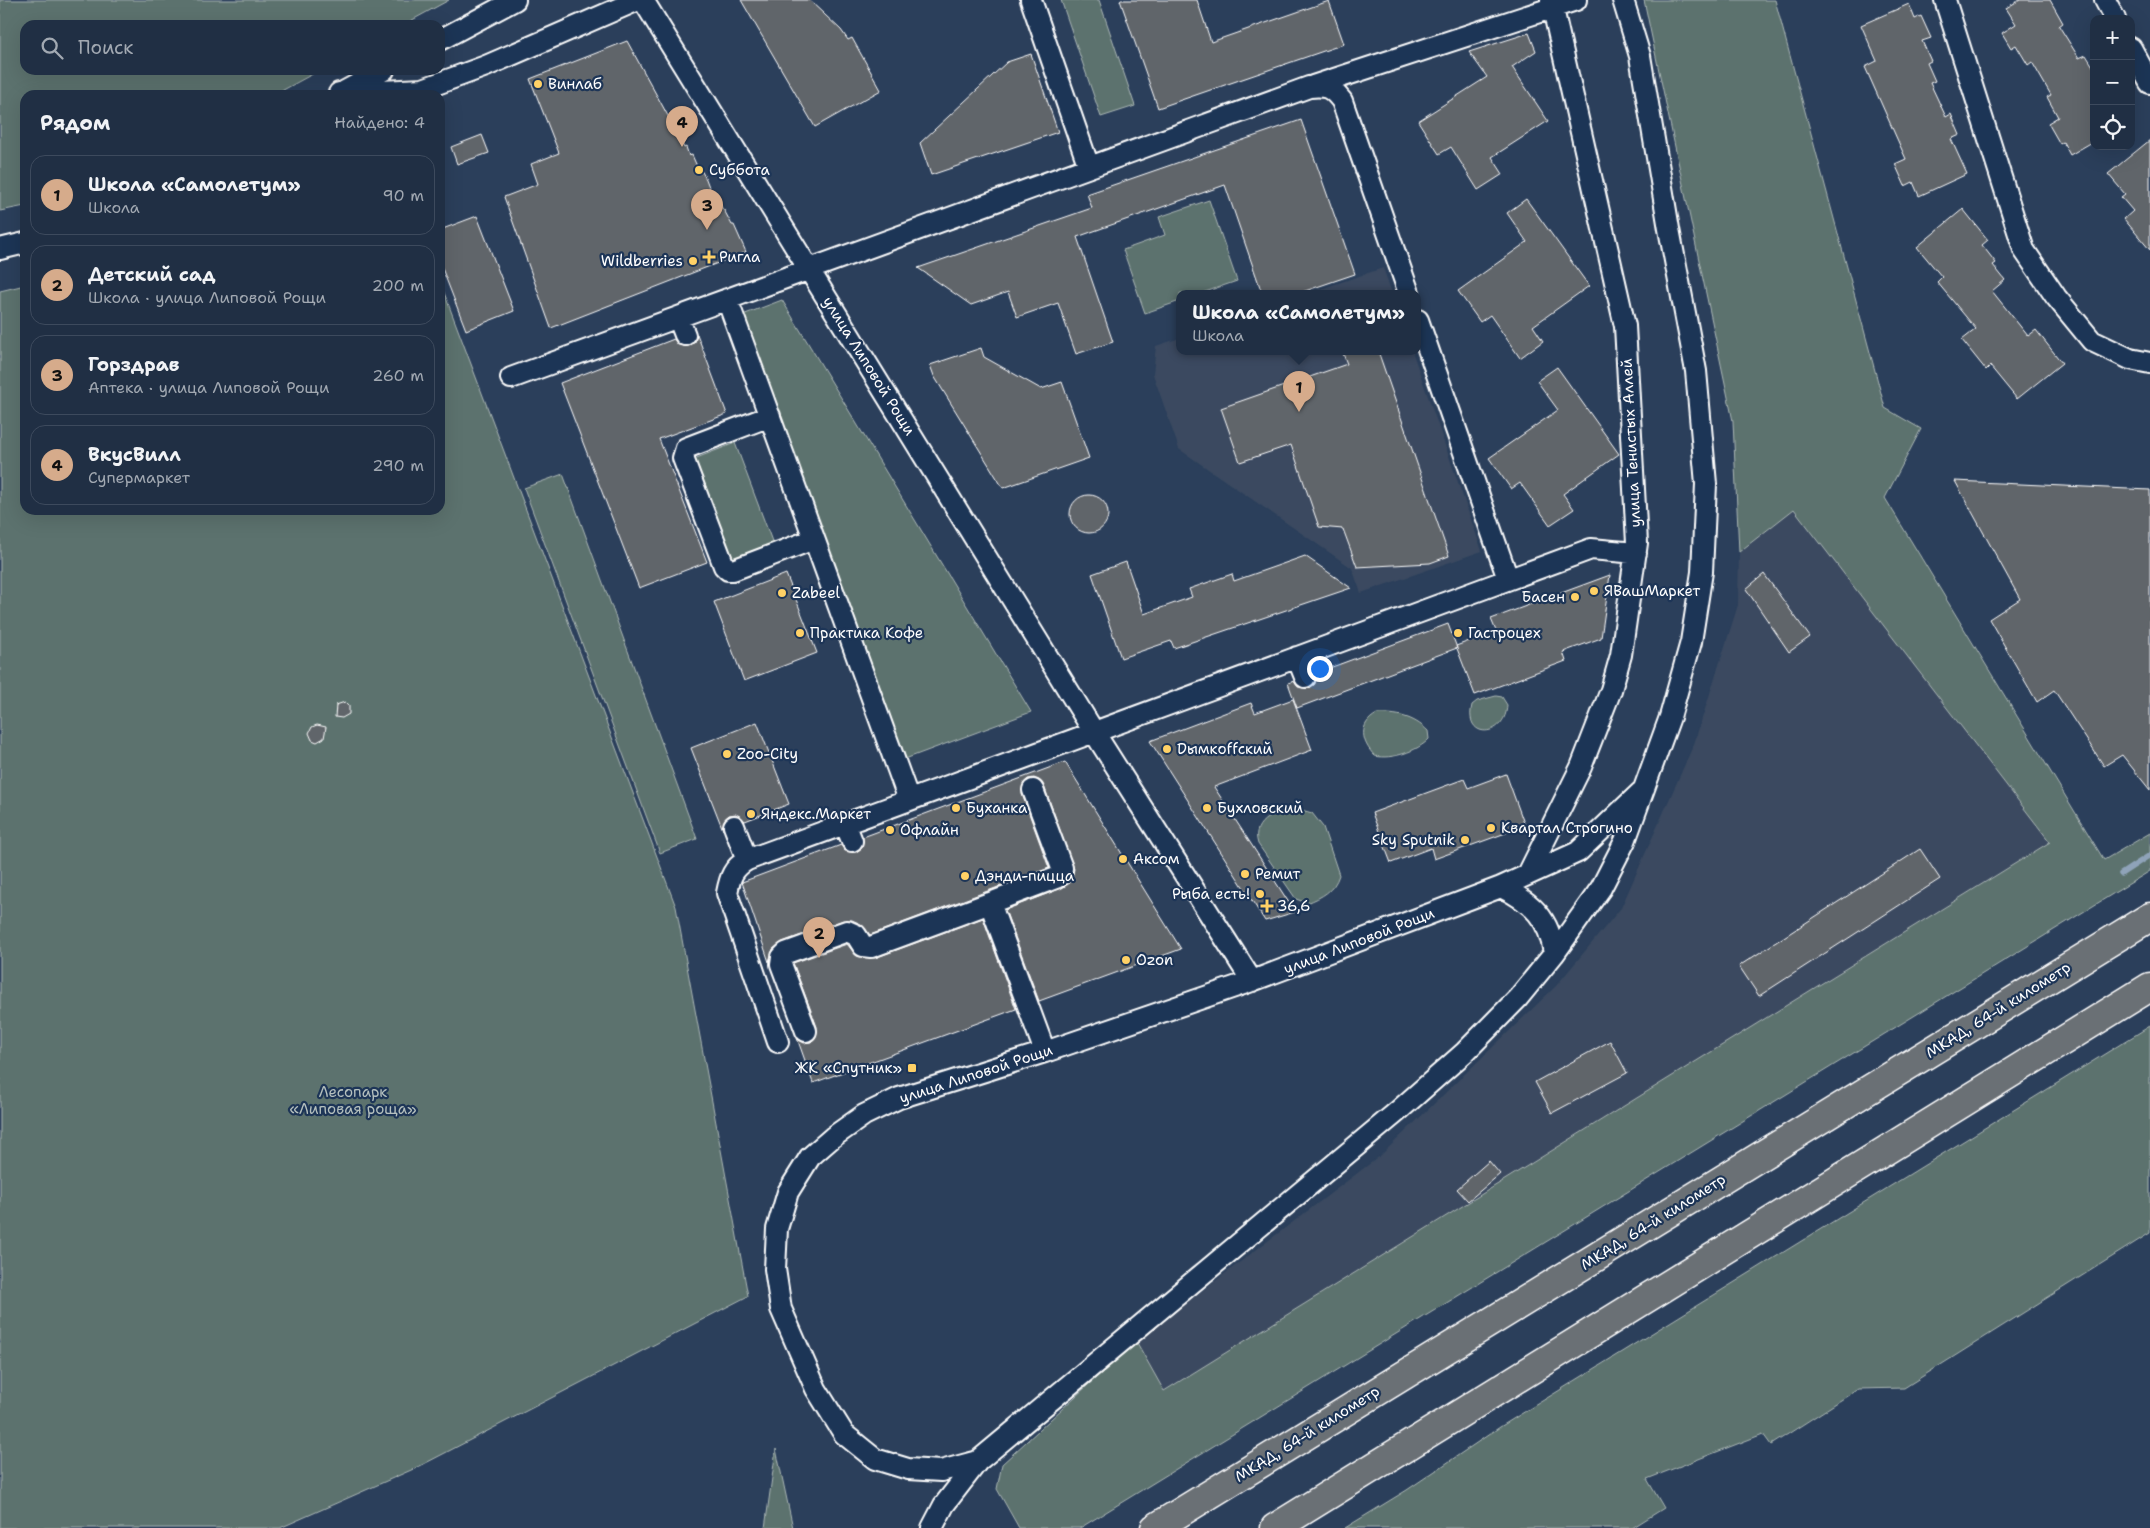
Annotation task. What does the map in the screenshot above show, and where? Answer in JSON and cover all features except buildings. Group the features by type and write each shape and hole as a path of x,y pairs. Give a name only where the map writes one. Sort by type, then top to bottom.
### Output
{"highway":[{"name":"МКАД, 64-й километр","path":"1155,1528 2150,917"},
{"path":"1275,1528 2150,987"}],"street":[{"path":"445,37 515,0"},
{"path":"406,90 423,89 486,66 638,0"},
{"name":"улица Липовой Рощи","path":"643,0 1094,732 1252,981"},
{"path":"1031,0 1089,167"},
{"path":"511,378 682,326 726,299 1309,87 1552,4 1576,0"},
{"path":"932,1528 948,1500 978,1462 1397,1112 1465,1052 1518,998 1554,954 1602,888 1626,841 1642,791 1670,717 1691,642 1702,572 1706,484 1696,370 1669,229 1640,56 1623,0"},
{"path":"1945,0 2024,250 2056,298 2092,341 2130,359 2150,363"},
{"path":"2105,0 2113,15"},
{"name":"улица Тенистых Аллей","path":"1528,874 1558,817 1602,717 1621,655 1636,553 1625,326 1552,4"},
{"path":"2135,55 2150,82"},
{"path":"346,90 374,75"},
{"path":"1309,87 1322,86 1334,91 1342,101 1408,290"},
{"path":"0,250 20,244"},
{"path":"726,299 909,800"},
{"path":"1421,329 1508,579"},
{"path":"770,416 686,448 683,458 724,566 728,570 733,570 814,539"},
{"path":"778,1042 727,893 730,876 737,865 747,860 848,832 909,800 1591,549 1636,553"},
{"path":"1298,657 1305,677"},
{"path":"806,1031 781,964 782,957 786,953 847,931 852,931 863,946 871,947 1056,878 1061,874 1062,868 1033,790"},
{"name":"улица Липовой Рощи","path":"978,1462 941,1471 908,1469 875,1459 844,1434 816,1389 782,1309 775,1269 777,1229 788,1192 810,1157 832,1137 864,1115 899,1098 1045,1052 1252,981 1501,888 1578,852 1642,791"},
{"path":"734,826 747,860"},
{"path":"1501,888 1534,908 1545,921 1552,938 1554,954"},
{"path":"990,903 1045,1052"},
{"path":"932,1470 942,1479 948,1492 948,1500"}],"shaded area":[{"path":"1383,268 1391,290 1318,290"},
{"path":"1176,339 1176,355 1413,355 1482,551 1361,593 1352,568 1179,449 1153,374 1156,346"},
{"path":"1794,509 2050,842 1164,1391 1136,1341 1380,1156 1556,986 1621,908 1694,744 1738,605 1739,552"}],"green space":[{"path":"0,0 449,0 412,20 20,20 20,75 311,75 283,90 20,90 20,207 0,211"},
{"path":"1061,0 1099,0 1135,106 1101,117"},
{"path":"1644,0 1775,0 1885,408 1921,429 1885,498 2104,860 2150,833 2150,871 1080,1528 1019,1528 997,1489 1002,1464 1136,1341 1164,1391 2050,842 1794,509 1739,552 1733,421"},
{"path":"1209,200 1237,281 1211,290 1176,290 1176,302 1145,313 1123,250 1165,235 1159,217"},
{"name":"Лесопарк «Липовая роща»","path":"20,286 20,515 445,515 445,295 676,907 748,1296 418,1467 280,1528 0,1528 0,291"},
{"path":"782,300 1031,712 905,759 740,316"},
{"path":"735,443 773,544 732,559 694,459"},
{"path":"563,474 697,839 660,853 524,488"},
{"path":"1496,696 1502,697 1507,705 1505,716 1500,724 1493,729 1479,730 1474,725 1471,717 1472,705 1477,701"},
{"path":"1377,714 1398,715 1411,719 1428,731 1429,739 1404,754 1389,757 1375,756 1364,739 1364,728 1371,718"},
{"path":"1298,809 1312,813 1323,827 1339,875 1337,881 1327,893 1307,903 1296,899 1258,844 1257,836 1258,829 1262,823 1274,814"},
{"path":"2150,1026 2150,1233 1904,1388 1858,1389 1771,1445 1763,1434 1647,1479 1664,1508 1632,1528 1345,1528 1407,1490 1500,1427"},
{"path":"776,1449 793,1528 765,1528"}],"waterway":[{"path":"2121,874 2150,855"}],"place":[{"name":"Винлаб","path":"538,84"},
{"name":"ВкусВилл","path":"682,147"},
{"name":"Суббота","path":"699,170"},
{"name":"Горздрав","path":"707,230"},
{"name":"Ригла","path":"709,257"},
{"name":"Wildberries","path":"693,261"},
{"name":"Школа «Самолетум»","path":"1299,412"},
{"name":"ЯВашМаркет","path":"1594,591"},
{"name":"Zabeel","path":"782,593"},
{"name":"Басен","path":"1575,597"},
{"name":"Практика Кофе","path":"800,633"},
{"name":"Гастроцех","path":"1458,633"},
{"name":"Dымкoffский","path":"1167,749"},
{"name":"Zoo-City","path":"727,754"},
{"name":"Буханка","path":"956,808"},
{"name":"Бухловский","path":"1207,808"},
{"name":"Яндекс.Маркет","path":"751,814"},
{"name":"Квартал Строгино","path":"1491,828"},
{"name":"Офлайн","path":"890,830"},
{"name":"Sky Sputnik","path":"1465,840"},
{"name":"Аксом","path":"1123,859"},
{"name":"Ремит","path":"1245,874"},
{"name":"Дэнди-пицца","path":"965,876"},
{"name":"Рыба есть!","path":"1260,894"},
{"name":"36,6","path":"1267,906"},
{"name":"Детский сад","path":"819,958"},
{"name":"Ozon","path":"1126,960"},
{"name":"ЖК «Спутник»","path":"912,1068"}]}
